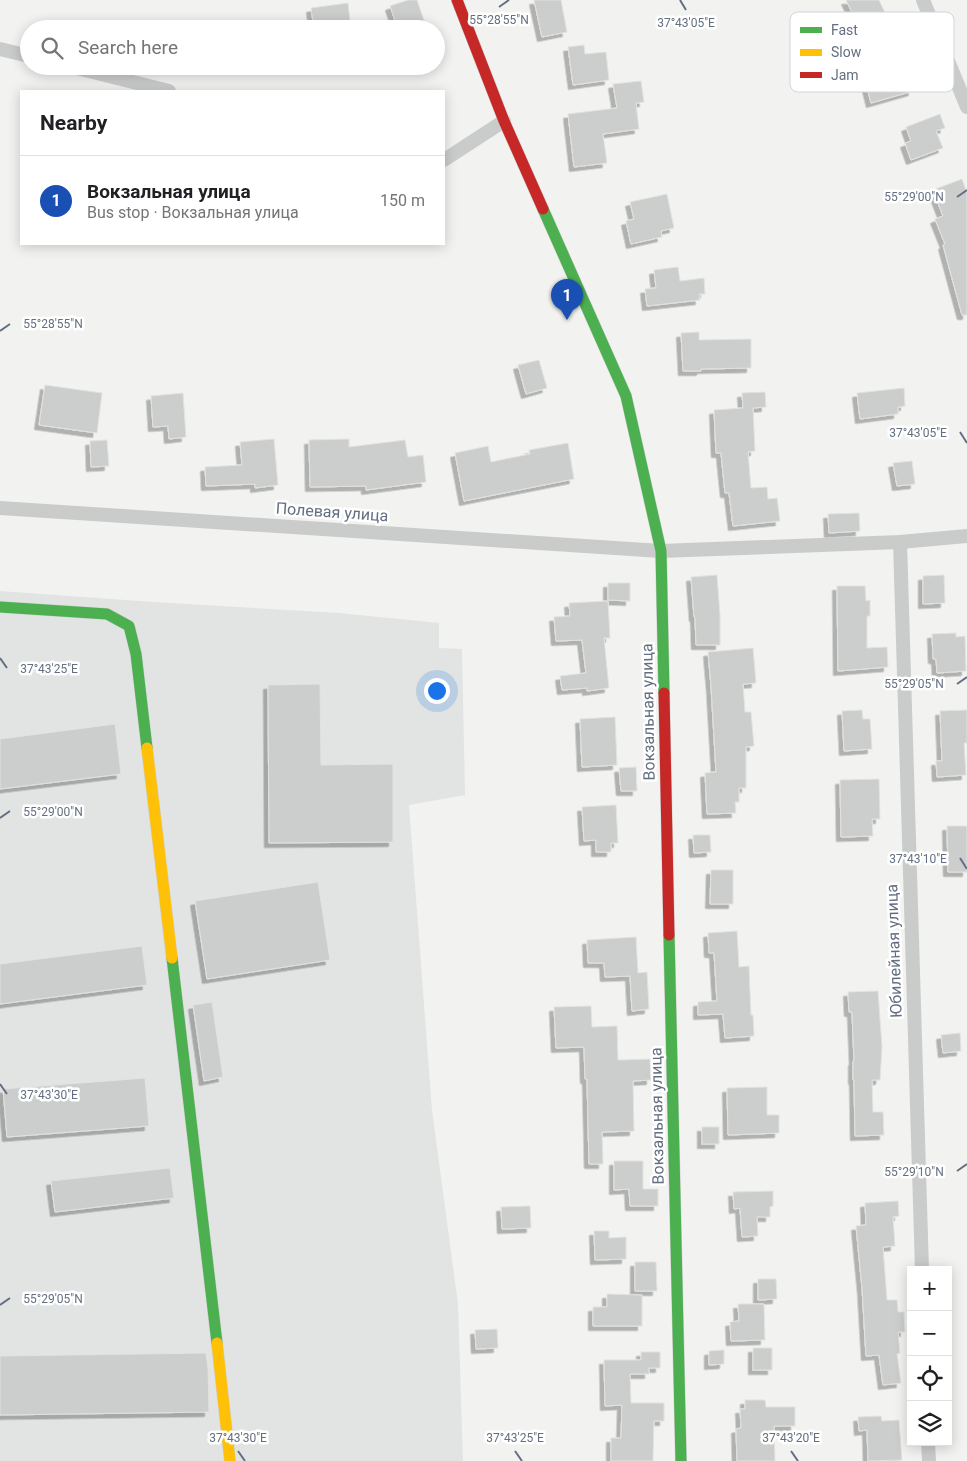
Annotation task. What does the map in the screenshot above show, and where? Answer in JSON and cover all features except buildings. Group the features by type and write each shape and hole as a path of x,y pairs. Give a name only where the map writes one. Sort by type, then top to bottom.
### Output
{"street":[{"name":"Вокзальная улица","path":"457,0 504,121 626,396 661,550 681,1461"},
{"path":"923,0 928,12"},
{"path":"0,49 20,54"},
{"path":"105,75 165,90"},
{"path":"954,75 967,107"},
{"path":"445,159 504,121"},
{"name":"Полевая улица","path":"0,508 661,550 900,542 967,536"},
{"name":"Юбилейная улица","path":"900,542 922,1266"},
{"path":"0,607 107,614 129,626 137,664 230,1461"},
{"path":"928,1446 929,1461"}],"shaded area":[{"path":"0,591 339,613 439,623 439,648 462,649 465,795 409,805 432,1110 458,1304 463,1461 0,1461"}],"traffic: fast":[{"path":"543,209 626,396 661,551 664,693"},
{"path":"0,607 107,614 129,626 136,654 147,748"},
{"path":"669,935 681,1461"},
{"path":"172,958 217,1343"}],"traffic: slow":[{"path":"147,748 172,958"},
{"path":"217,1343 230,1461"}],"traffic: jam":[{"path":"457,0 504,121 543,209"},
{"path":"664,693 669,935"}],"place":[{"name":"Вокзальная улица","path":"567,320"}]}
